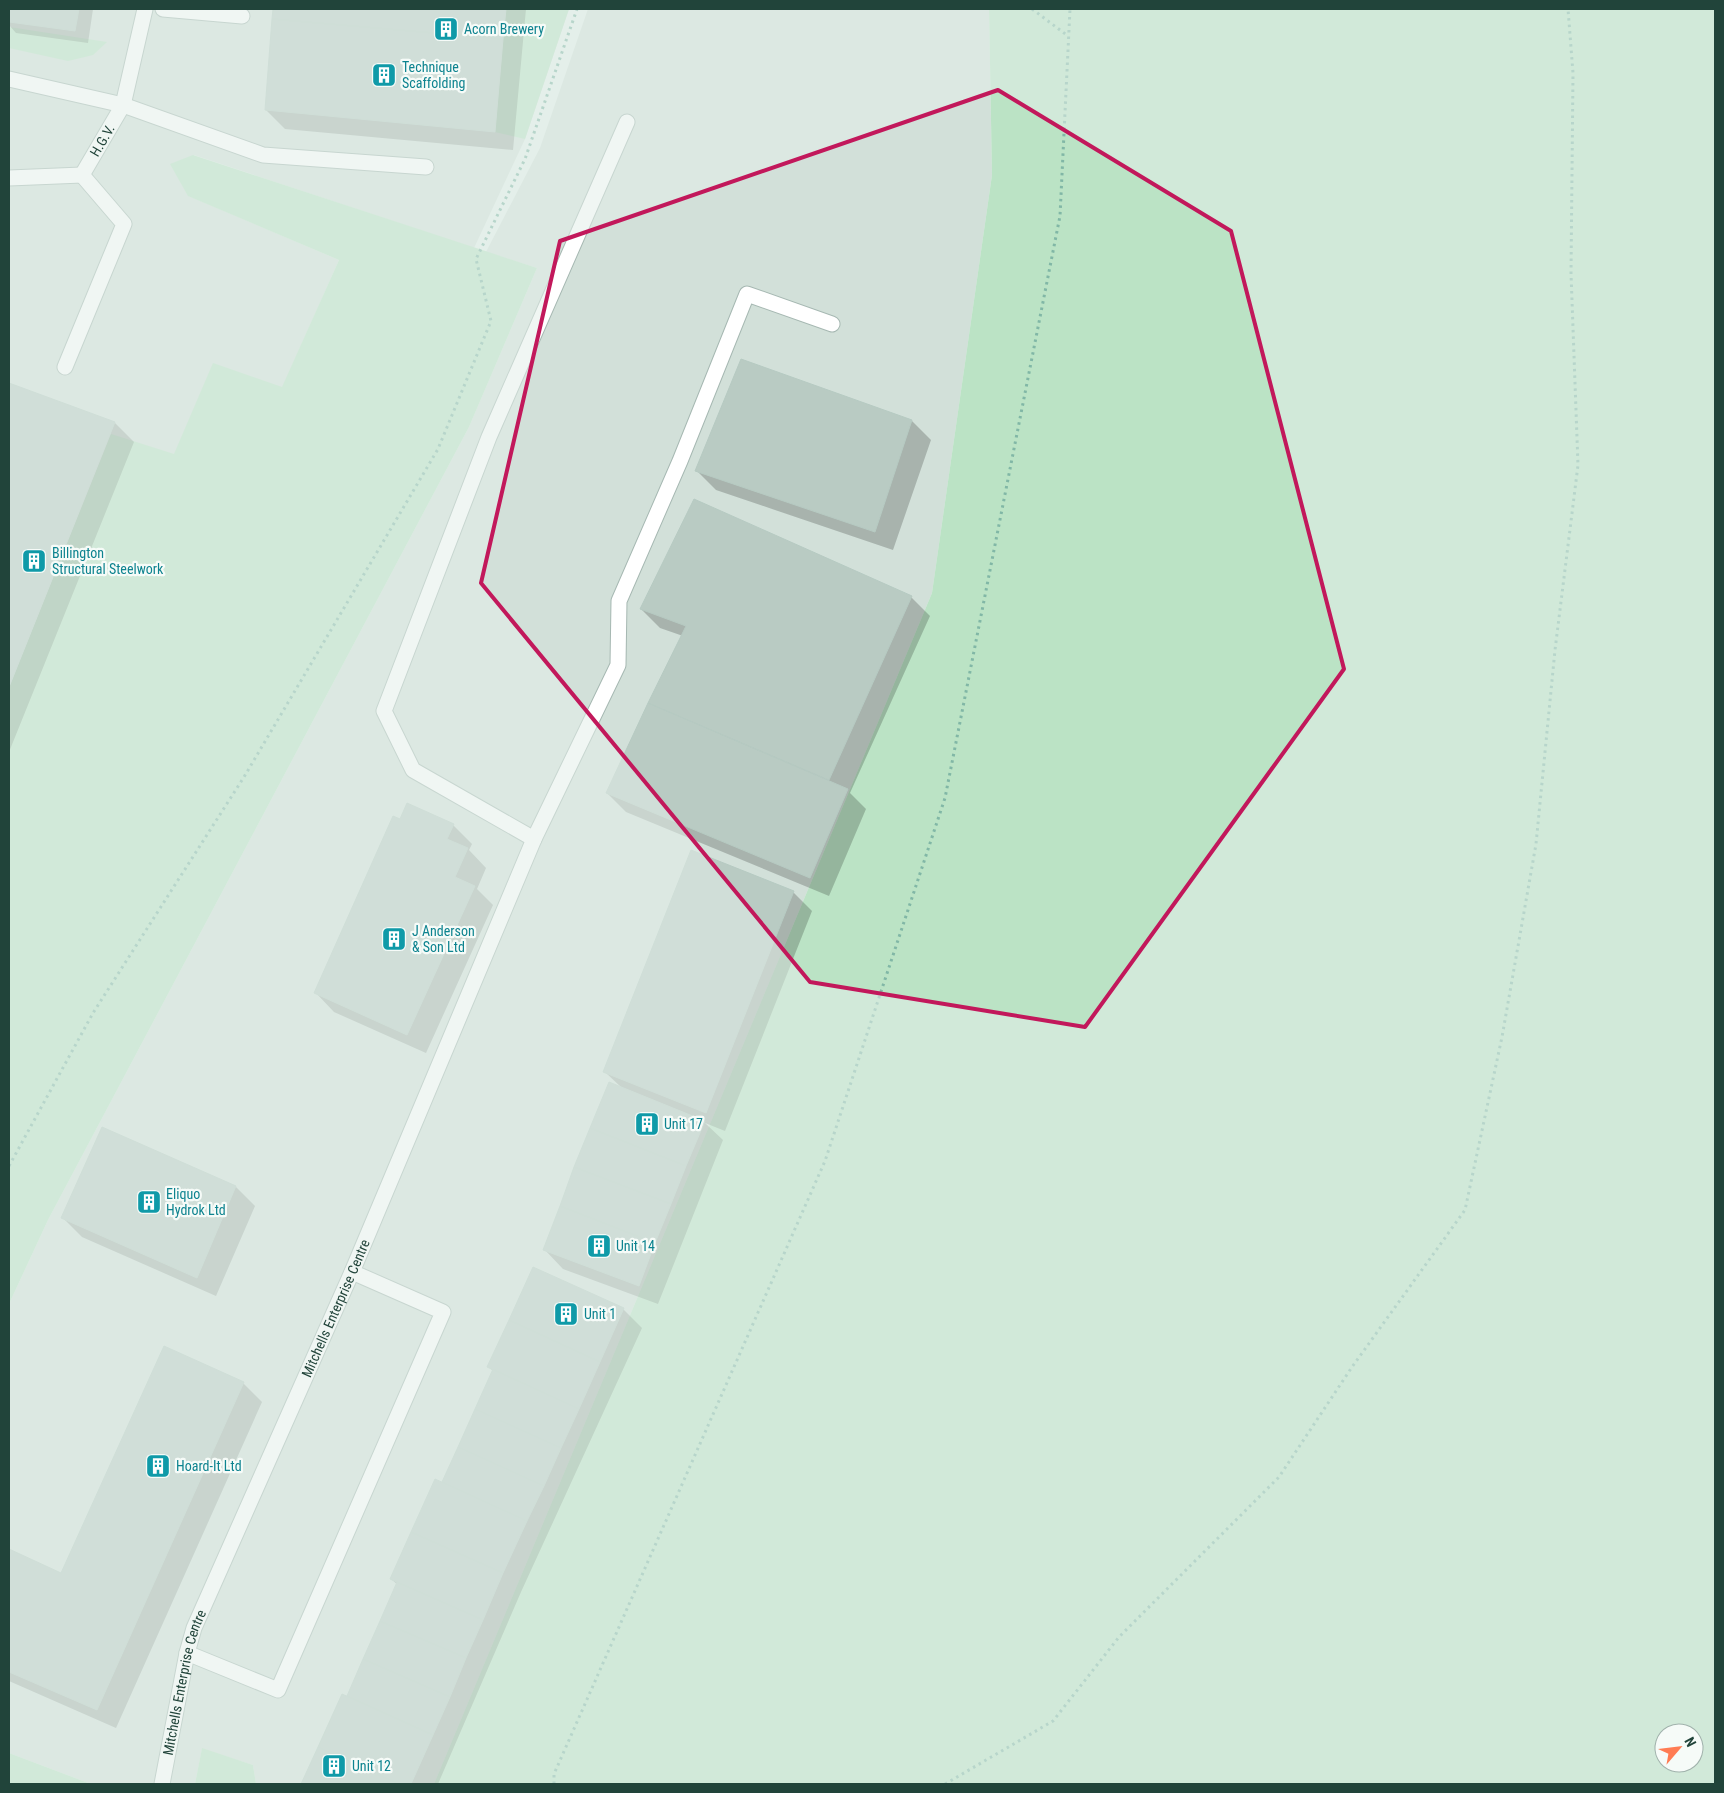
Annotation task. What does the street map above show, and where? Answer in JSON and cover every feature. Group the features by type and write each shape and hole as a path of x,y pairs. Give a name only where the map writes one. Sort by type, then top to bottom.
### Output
{"street":[{"name":"H.G.V.","path":"82,175 123,105 145,9"},
{"path":"163,9 242,16"},
{"path":"9,79 123,105 263,155 426,167"},
{"path":"534,839 412,770 384,711 489,438 627,122"},
{"path":"9,178 82,175 124,224 65,367"},
{"name":"Mitchells Enterprise Centre","path":"162,1784 187,1653 194,1628 352,1272 534,839 618,665 619,602 680,461 747,294 832,324"},
{"path":"187,1653 278,1690 443,1312 352,1272"}],"path":[{"path":"9,1166 93,1013 244,777 438,449 491,321 476,259 525,159 577,9"},
{"path":"1032,9 1068,36"},
{"path":"554,1784 554,1774 825,1161 944,798 1060,216 1070,9"},
{"path":"945,1784 1053,1721 1119,1637 1279,1477 1352,1367 1465,1210 1502,1037 1536,844 1555,650 1578,465 1572,273 1573,74 1568,9"}],"highlighted area":[{"path":"998,90 1231,231 1344,669 1085,1027 810,982 481,583 560,241"}],"shaded area":[{"path":"9,9 569,9 525,139 474,248 194,155 189,196 339,260 257,445 9,930"},
{"path":"588,9 989,9 992,175 932,593 434,1784 256,1784 253,1765 202,1749 195,1784 91,1784 9,1753 9,1304 48,1220 469,427 537,268 486,252 540,148"}],"green space":[{"path":"506,9 569,9 525,139 495,132"},
{"path":"989,9 1715,9 1715,1784 434,1784 932,593 992,175"},
{"path":"9,27 107,42 93,55 68,61 9,48"},
{"path":"193,155 537,268 469,427 48,1220 9,1304 9,687 111,434 174,454 213,363 282,387 339,260 188,196 170,164"},
{"path":"202,1748 253,1765 256,1784 195,1784"},
{"path":"9,1753 91,1784 9,1784"}],"building":[{"path":"9,9 79,9 75,31 9,22"},
{"name":"Acorn Brewery","path":"273,9 506,9 503,39 272,19"},
{"name":"Technique Scaffolding","path":"272,19 503,39 495,132 265,110"},
{"path":"741,359 912,420 875,532 695,471"},
{"name":"Billington Structural Steelwork","path":"9,383 115,422 9,687"},
{"path":"694,499 912,596 829,780 648,703 686,626 640,609"},
{"path":"648,703 848,789 810,878 606,793"},
{"name":"J Anderson & Son Ltd","path":"407,803 454,824 447,839 468,848 455,877 475,886 407,1035 314,993 393,816 400,819"},
{"path":"691,850 794,891 706,1113 603,1072"},
{"name":"Unit 17","path":"609,1082 705,1121 686,1166 590,1128"},
{"name":"Eliquo Hydrok Ltd","path":"102,1127 236,1186 197,1278 61,1218"},
{"path":"590,1128 686,1166 671,1204 574,1167"},
{"path":"574,1167 671,1204 655,1243 560,1206"},
{"name":"Unit 14","path":"560,1206 655,1243 639,1286 543,1250"},
{"name":"Unit 1","path":"533,1267 624,1308 600,1362 509,1320"},
{"path":"509,1320 600,1362 579,1409 487,1367"},
{"name":"Hoard-It Ltd","path":"164,1346 244,1382 97,1710 9,1672 9,1549 61,1573"},
{"path":"493,1369 579,1409 561,1448 475,1409"},
{"path":"475,1409 561,1448 544,1486 458,1447"},
{"path":"458,1447 544,1486 527,1521 442,1482"},
{"path":"435,1479 527,1521 503,1573 411,1532"},
{"path":"411,1532 503,1573 483,1620 390,1579"},
{"path":"397,1582 483,1620 466,1658 380,1621"},
{"path":"380,1621 466,1658 450,1697 363,1659"},
{"path":"363,1659 450,1697 433,1735 347,1696"},
{"path":"342,1694 433,1735 411,1784 399,1784 318,1747"},
{"name":"Unit 12","path":"318,1747 399,1784 301,1784"}],"place":[{"name":"Acorn Brewery","path":"446,29"},
{"name":"Technique Scaffolding","path":"384,75"},
{"name":"Billington Structural Steelwork","path":"34,561"},
{"name":"J Anderson & Son Ltd","path":"394,939"},
{"name":"Unit 17","path":"647,1124"},
{"name":"Eliquo Hydrok Ltd","path":"149,1202"},
{"name":"Unit 14","path":"599,1246"},
{"name":"Unit 1","path":"566,1314"},
{"name":"Hoard-It Ltd","path":"158,1466"},
{"name":"Unit 12","path":"334,1766"}]}
